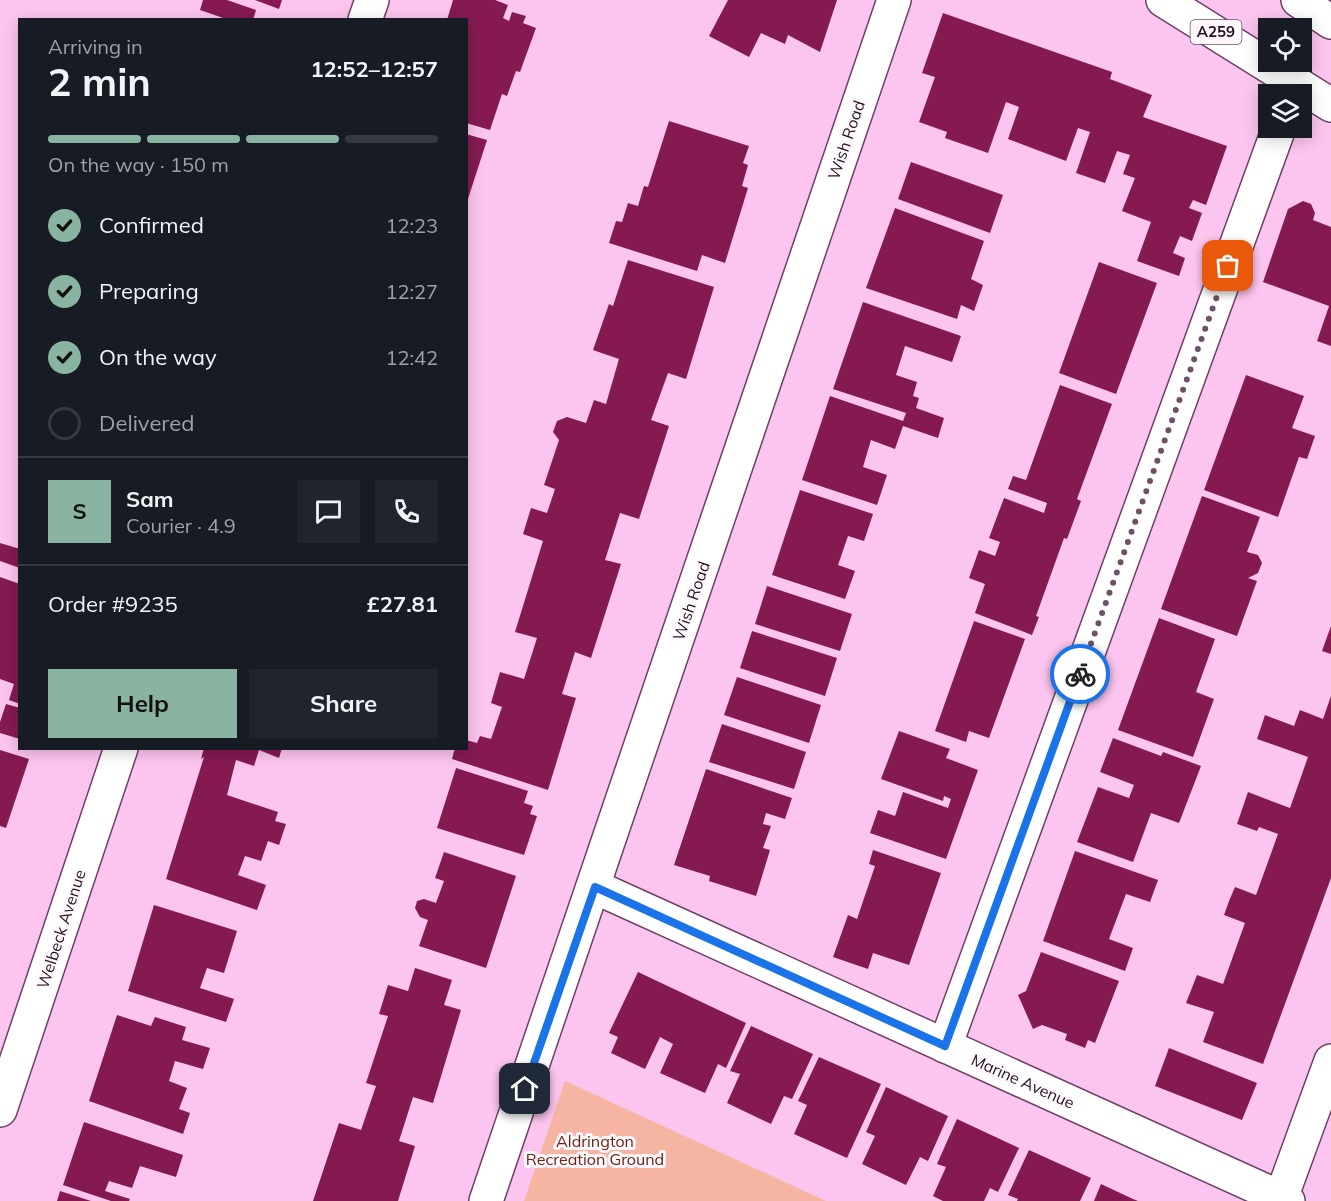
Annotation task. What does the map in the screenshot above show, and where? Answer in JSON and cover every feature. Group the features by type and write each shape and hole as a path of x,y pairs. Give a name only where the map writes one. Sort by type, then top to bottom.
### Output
{"street":[{"path":"366,18 372,0"},
{"name":"Wish Road","path":"486,1201 595,887 894,0"},
{"name":"A259","path":"1163,0 1291,84"},
{"path":"1298,0 1331,22"},
{"name":"A259","path":"1312,96 1331,105"},
{"path":"945,1046 1275,138"},
{"name":"Welbeck Avenue","path":"0,1110 120,750"},
{"name":"Marine Avenue","path":"595,887 1285,1199"},
{"path":"1285,1199 1331,1061"}],"green space":[{"name":"Aldrington Recreation Ground","path":"565,1081 826,1201 524,1201"}],"building":[{"path":"203,0 227,0 256,10 254,18 223,18 200,10"},
{"path":"255,0 282,0 279,9"},
{"path":"453,0 495,0 508,5 503,18 509,21 512,12 526,16 523,23 536,28 520,72 516,71 507,96 502,94 490,130 468,124 468,18 448,18"},
{"path":"728,0 837,0 820,52 788,35 785,44 761,33 749,57 709,36"},
{"path":"943,13 1112,72 1110,79 1152,95 1143,117 1227,146 1206,205 1193,200 1189,208 1202,213 1192,241 1180,236 1173,253 1185,258 1179,276 1137,261 1151,222 1122,211 1135,178 1123,174 1130,155 1117,151 1105,183 1076,173 1090,132 1078,128 1066,161 1008,139 1019,107 1006,102 988,153 945,138 947,132 919,122 935,77 922,73"},
{"path":"669,121 749,146 743,163 748,165 742,186 748,188 725,263 702,255 697,271 609,243 616,221 622,222 628,203 638,206 644,186 648,187"},
{"path":"468,135 487,140 468,199"},
{"path":"911,162 1003,195 990,233 898,199"},
{"path":"1303,201 1311,204 1315,213 1313,220 1331,227 1331,346 1317,341 1329,306 1263,282 1288,209"},
{"path":"895,208 984,241 971,279 983,285 974,311 961,305 957,319 866,288"},
{"path":"628,260 714,287 686,379 668,373 651,420 669,426 639,519 620,513 605,560 621,564 591,658 575,652 562,694 576,698 548,790 452,759 454,750 468,750 468,741 477,743 480,736 491,739 502,707 491,703 500,672 524,679 537,638 515,632 543,541 523,534 531,508 547,513 555,489 544,485 559,440 553,432 557,421 567,417 586,423 594,400 606,404 619,359 593,350 609,304 613,306"},
{"path":"1099,262 1157,283 1116,394 1059,373"},
{"path":"863,302 961,336 952,362 905,346 896,375 917,382 913,396 919,398 916,408 944,418 938,438 903,426 895,449 871,440 863,467 887,475 877,505 802,480 830,396 903,421 906,413 833,389"},
{"path":"1246,375 1304,396 1292,428 1315,436 1307,459 1299,457 1278,517 1204,490"},
{"path":"1060,385 1112,404 1077,499 1081,501 1067,539 1064,538 1036,616 1039,617 1032,635 975,613 985,584 969,578 979,550 995,556 1000,542 989,538 1004,498 1044,513 1047,503 1008,489 1013,476 1026,480"},
{"path":"800,490 873,514 864,541 848,536 838,565 855,571 845,599 772,575"},
{"path":"1202,496 1260,517 1247,552 1258,555 1262,563 1258,573 1248,578 1257,581 1237,636 1161,609"},
{"path":"0,543 18,548 18,567 0,561"},
{"path":"0,577 18,583 18,703 9,700 14,684 0,679"},
{"path":"767,586 852,614 840,651 755,624"},
{"path":"1159,618 1215,639 1196,692 1214,699 1193,757 1118,730"},
{"path":"974,621 1025,639 989,738 969,731 966,742 935,731"},
{"path":"1331,626 1331,654 1322,651"},
{"path":"752,631 837,658 825,696 740,668"},
{"path":"737,677 821,705 809,743 724,715"},
{"path":"1331,696 1331,878 1263,1064 1203,1042 1214,1012 1186,1003 1197,975 1223,984 1245,923 1224,915 1229,901 1235,887 1256,895 1278,834 1259,827 1257,831 1237,824 1248,792 1290,808 1308,757 1257,739 1265,715 1294,726 1300,710 1323,719"},
{"path":"6,704 18,707 18,738 0,733 0,722"},
{"path":"722,724 806,752 794,789 709,762"},
{"path":"899,731 950,749 946,758 978,770 946,859 870,833 878,810 895,816 903,792 948,808 951,799 944,796 943,801 881,779"},
{"path":"1113,738 1161,756 1163,752 1201,766 1179,823 1151,813 1133,862 1077,842 1098,787 1129,798 1134,785 1100,772"},
{"path":"0,750 29,759 6,828 0,826"},
{"path":"203,750 259,750 254,766 236,760 227,795 278,812 275,821 286,824 279,845 268,841 261,861 245,856 238,875 266,885 257,910 166,879 204,757 201,759"},
{"path":"259,750 281,750 279,758"},
{"path":"456,768 528,791 524,803 533,806 530,814 537,816 524,855 437,828"},
{"path":"706,769 792,798 785,819 766,813 763,824 771,826 763,848 770,850 756,896 709,881 710,876 674,865"},
{"path":"873,850 941,873 909,965 873,953 868,969 833,957 848,915 857,919 875,866 869,864"},
{"path":"1075,851 1158,880 1150,902 1126,894 1109,939 1133,948 1125,971 1043,941"},
{"path":"444,852 516,876 486,968 419,946 428,920 420,917 415,908 417,901 424,899 436,903 444,881 435,878"},
{"path":"154,905 237,931 224,973 207,968 200,988 234,999 226,1022 128,991"},
{"path":"1041,952 1119,981 1095,1043 1088,1040 1085,1048 1065,1040 1067,1034 1042,1025 1033,1029 1018,995 1026,991"},
{"path":"415,968 452,980 444,1005 461,1010 433,1103 413,1097 399,1141 415,1146 398,1201 313,1201 339,1123 361,1130 376,1086 366,1083 388,1016 379,1014 388,985 408,991"},
{"path":"638,972 746,1023 726,1068 718,1064 705,1093 660,1073 673,1044 660,1037 645,1069 611,1053 618,1037 609,1033"},
{"path":"117,1015 151,1026 155,1017 186,1027 182,1040 210,1048 203,1069 175,1061 169,1081 187,1088 179,1109 190,1113 183,1134 89,1101"},
{"path":"751,1026 813,1054 792,1099 784,1096 771,1124 727,1103 740,1074 730,1071"},
{"path":"1169,1048 1257,1083 1242,1120 1155,1086"},
{"path":"819,1057 881,1084 847,1158 794,1134 807,1105 798,1101"},
{"path":"886,1087 948,1116 928,1161 920,1157 906,1185 862,1164 875,1136 866,1132"},
{"path":"957,1119 1019,1148 998,1192 990,1188 984,1201 943,1201 933,1196 946,1167 937,1164"},
{"path":"84,1122 183,1155 176,1177 140,1166 132,1188 109,1181 105,1191 130,1199 129,1201 111,1201 63,1185"},
{"path":"1029,1150 1091,1178 1080,1201 1017,1201 1018,1199 1008,1195"},
{"path":"1101,1184 1133,1199 1138,1201 1094,1201"},
{"path":"60,1191 91,1201 57,1201"}],"way so far":[{"path":"1080,674 1228,266"}],"route":[{"path":"525,1089 595,887 945,1046 1080,674"}]}
